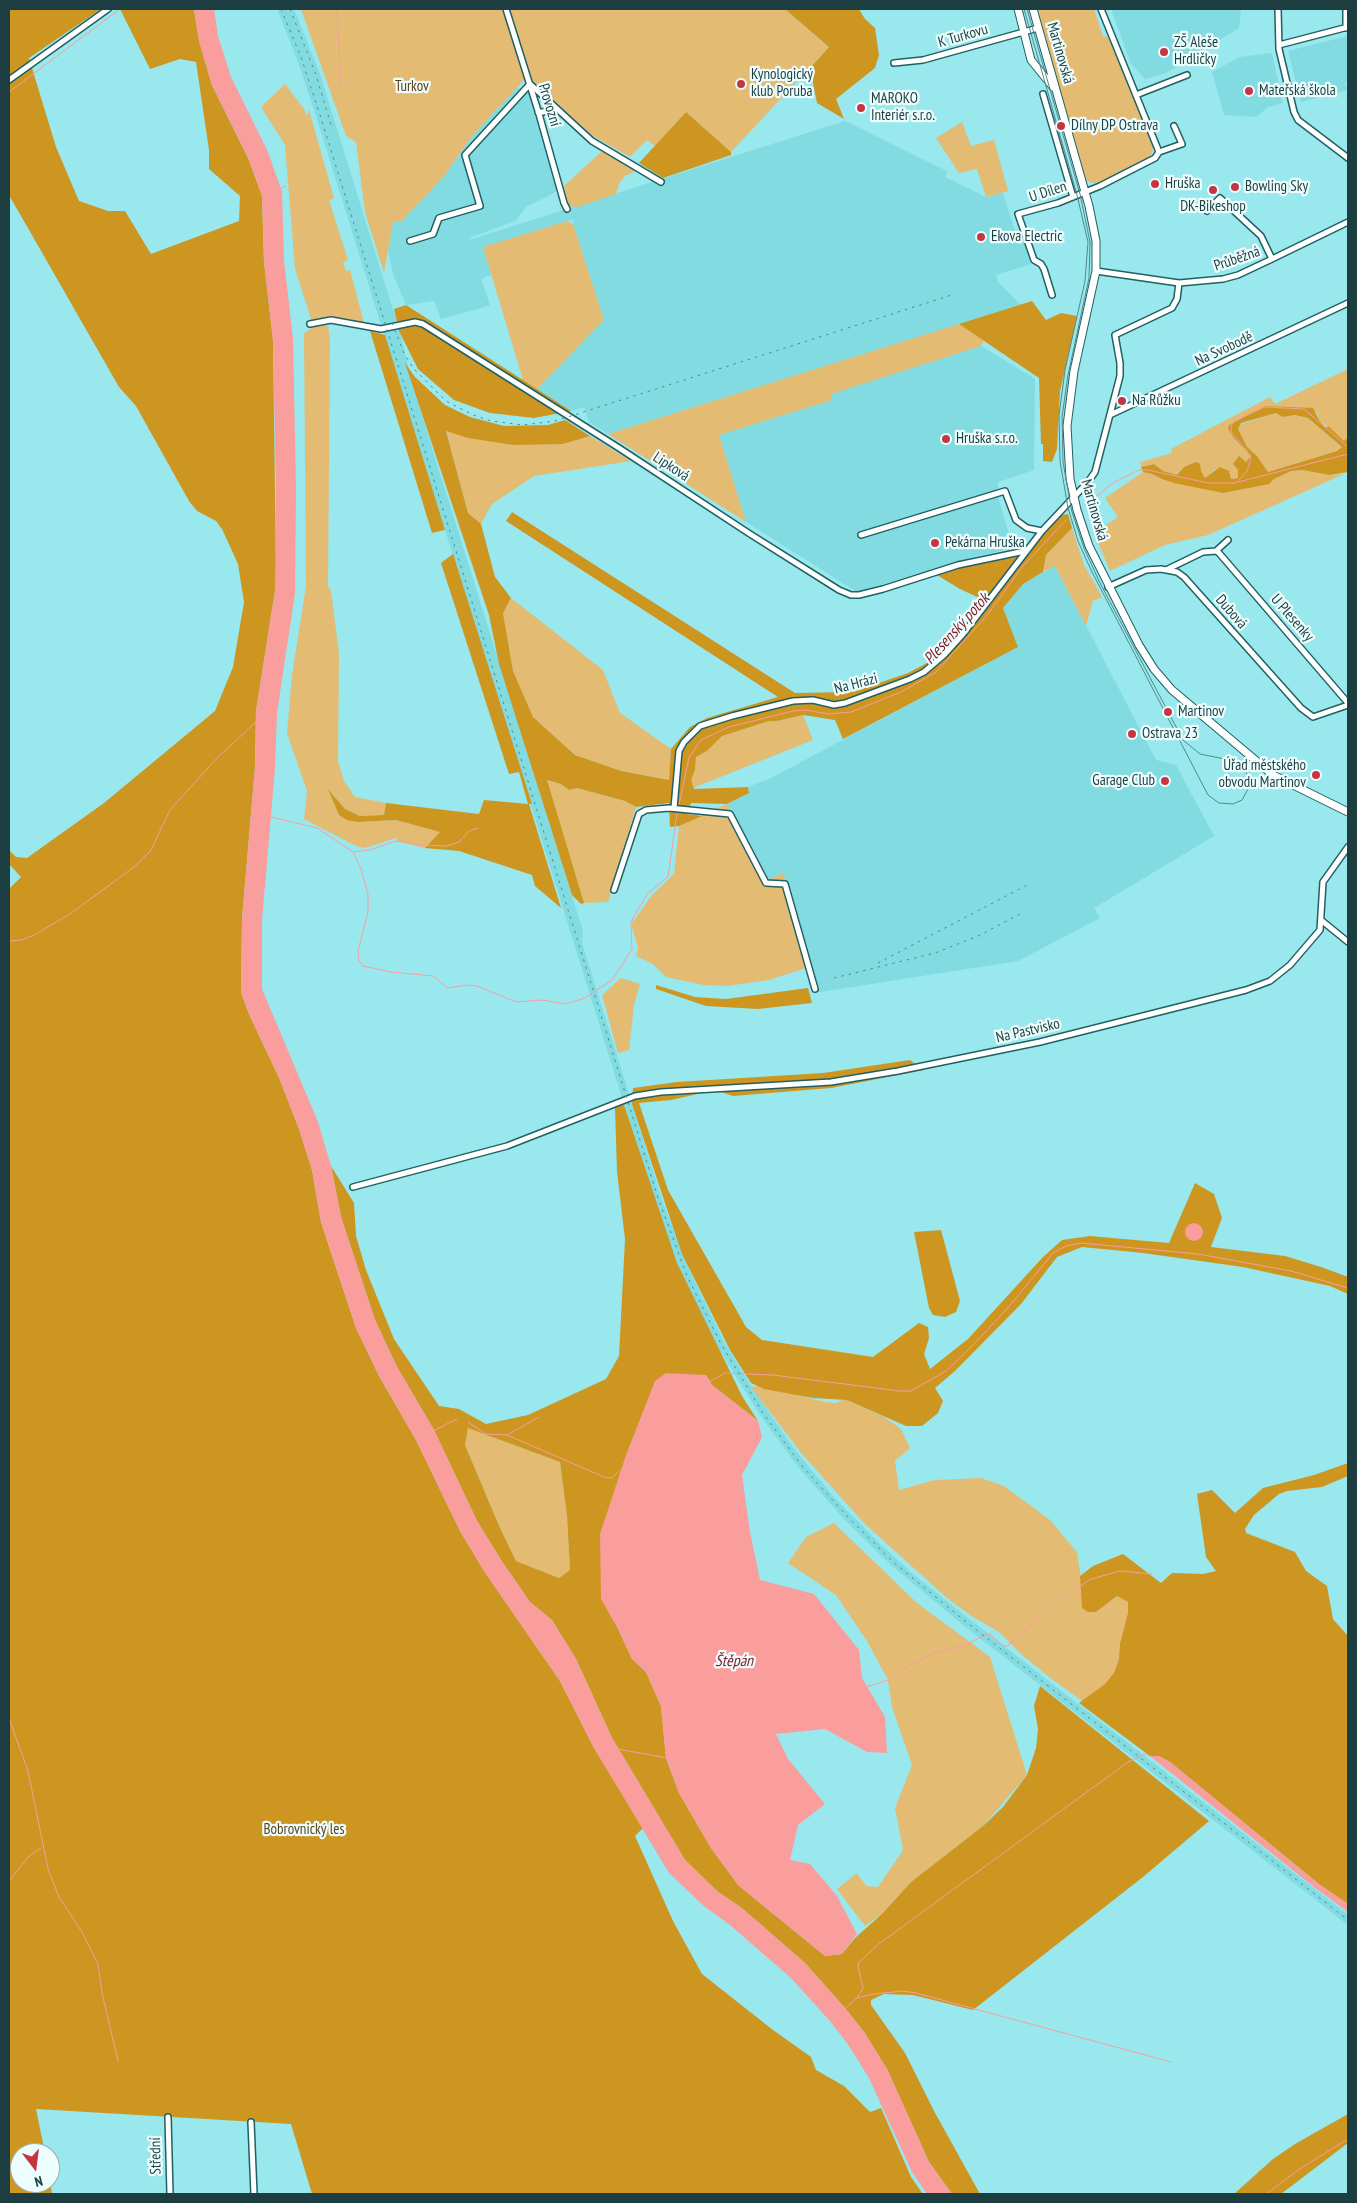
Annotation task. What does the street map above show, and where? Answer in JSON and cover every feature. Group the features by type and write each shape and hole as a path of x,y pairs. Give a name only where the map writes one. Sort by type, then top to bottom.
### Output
{"street":[{"path":"9,80 108,9"},
{"name":"Provozní","path":"506,9 530,84 564,204 567,208"},
{"name":"Martinovská","path":"1018,9 1033,62 1051,82 1060,106"},
{"name":"Martinovská","path":"1033,9 1085,192 1096,241 1096,271 1069,399 1068,458 1074,497 1085,535 1108,586 1144,654 1161,678 1180,698 1273,775 1348,812"},
{"path":"1101,9 1159,152"},
{"path":"1278,9 1277,35 1285,81 1294,112 1298,120 1348,158"},
{"path":"1279,45 1347,28 1346,9"},
{"name":"K Turkovu","path":"894,63 923,60 1038,28"},
{"path":"1136,95 1187,75"},
{"path":"410,241 433,234 439,218 480,206 465,155 530,84 592,141 661,182"},
{"path":"1043,94 1073,197"},
{"path":"538,112 544,112 550,108 551,104"},
{"name":"U Dílen","path":"1052,295 1044,269 1041,264 1034,260 1018,214 1085,192 1155,158 1159,152 1182,144 1174,126"},
{"path":"1207,211 1220,198 1261,236 1272,259"},
{"name":"Průběžná","path":"1096,271 1179,282 1223,279 1238,275 1348,222"},
{"path":"1074,497 1095,472 1120,376 1120,363 1115,335 1172,308 1177,299 1179,282"},
{"name":"Na Svobodě","path":"1110,415 1348,304"},
{"name":"Lipková","path":"310,324 331,320 381,329 415,322 423,324 619,448 750,534 851,595 883,589 958,565 1026,551"},
{"path":"861,535 1005,491 1012,513 1019,524 1042,531"},
{"name":"Na Hrázi","path":"674,808 679,751 684,742 700,726 793,701 814,700 834,705 845,703 886,690 924,672 944,655 963,634 1042,531 1074,497"},
{"path":"1108,586 1140,572 1168,570 1203,552 1216,551 1228,540"},
{"name":"U Plesenky","path":"1216,551 1348,704 1318,716"},
{"name":"Dubová","path":"1168,570 1177,572 1184,577 1296,704 1313,717 1318,716"},
{"path":"614,890 639,814 646,810 674,808 730,814 766,883 785,884 815,989"},
{"name":"Na Pastvisko","path":"352,1187 507,1146 626,1098 660,1092 841,1081 1040,1042 1246,990 1270,980 1290,965 1320,930 1323,882 1348,847"},
{"path":"1321,920 1348,942"},
{"name":"Střední","path":"168,2117 170,2194"},
{"path":"251,2122 254,2194"}],"shaded area":[{"path":"277,9 294,9 320,74 401,336 413,387 583,931 582,943 661,1197 691,1274 724,1342 792,1446 833,1496 880,1544 914,1575 968,1618 1348,1915 1348,1925 963,1625 890,1564 844,1519 799,1468 760,1415 717,1346 683,1278 654,1200 316,116 297,59"},
{"name":"ZŠ Aleše Hrdličky","path":"1111,9 1241,9 1239,28 1166,73 1145,79 1131,64"},
{"path":"1348,36 1348,81 1345,82 1347,90 1301,102 1288,51"},
{"name":"Mateřská škola","path":"1272,53 1283,103 1268,107 1256,117 1224,115 1212,72 1240,57"},
{"path":"518,87 526,94 528,92 530,96 557,190 551,195 527,206 515,221 469,238 469,240 845,121 947,171 945,177 986,197 1003,193 1016,234 1021,233 1031,264 996,275 998,282 1021,305 608,434 589,422 584,407 571,411 537,389 604,320 573,224 574,219 484,247 491,275 481,279 490,305 481,308 441,319 434,301 406,305 393,274 388,251 393,222 402,220 444,176 472,136"},
{"path":"981,346 1035,379 1034,470 998,482 998,497 1013,548 973,557 857,592 746,522 719,435 832,400 830,394"},
{"path":"1055,566 1156,760 1176,765 1214,836 1094,908 1100,918 1018,961 820,992 783,873 766,881 727,804 749,793 748,787 771,778 1018,647 1003,608 1023,584"}],"green space":[{"name":"Bobrovnický les","path":"9,9 101,9 29,58 56,147 79,201 108,211 125,211 151,254 239,221 240,196 209,169 209,150 196,62 180,59 150,69 120,9 194,9 199,41 212,85 249,160 262,196 264,262 273,340 276,571 275,591 256,711 255,767 242,919 241,992 249,1014 280,1080 299,1129 312,1170 321,1222 356,1328 379,1376 416,1440 460,1531 484,1571 560,1681 594,1748 643,1828 635,1836 673,1921 702,1974 773,2030 811,2057 816,2070 844,2086 870,2112 881,2108 911,2177 923,2194 312,2194 291,2124 36,2109 43,2143 10,2143 10,2193 52,2194 9,2194 9,889 21,877 9,864 9,850 16,857 27,858 104,803 215,711 233,667 244,602 238,564 222,529 216,521 197,511 189,501 136,406 119,387 9,195"},
{"name":"Turkov","path":"301,9 785,9 829,47 731,152 686,112 655,146 647,140 630,157 593,136 531,80 525,79 472,136 444,176 402,221 393,222 384,273 365,212 356,142 346,136"},
{"path":"785,9 859,9 865,19 875,28 879,55 875,68 836,99 844,119 817,103 810,68 829,47"},
{"path":"1038,9 1094,9 1103,36 1108,37 1154,145 1152,153 1146,160 1144,159 1103,182 1093,183 1086,180 1041,27"},
{"path":"285,84 307,116 309,110 334,198 329,200 348,260 343,262 346,271 350,270 364,323 330,318 312,322 295,269 285,145 261,107"},
{"path":"686,112 731,152 731,155 663,178 639,163"},
{"path":"962,122 971,146 994,140 1008,191 986,197 977,169 959,173 936,138"},
{"path":"602,151 636,171 625,176 619,184 616,194 577,207 570,206 566,199 564,186"},
{"path":"567,221 573,224 604,320 537,389 523,380 483,247"},
{"path":"1032,301 1046,320 1061,313 1077,316 1060,391 1057,449 1052,462 1043,461 1039,378 959,324"},
{"path":"406,305 571,411 534,418 490,413 454,400 418,369 399,331 394,309"},
{"path":"959,324 984,340 981,346 831,394 832,400 719,435 746,522 608,434"},
{"path":"315,326 328,326 330,340 328,586 331,591 339,654 338,761 344,781 355,797 386,803 384,815 360,816 345,809 330,791 339,815 358,822 396,820 440,832 425,848 397,841 396,838 365,848 356,846 304,819 307,791 287,733 292,675 306,586 304,333"},
{"path":"370,331 385,335 445,530 432,533"},
{"path":"405,363 415,377 445,405 470,417 504,426 548,425 565,420 590,436 563,444 513,445 468,438 446,431 468,513 481,524 495,577 511,598 503,613 513,671 533,717 575,755 621,771 669,780 671,749 690,727 707,718 778,697 506,521 512,512 795,693 853,692 908,673 942,655 986,601 960,589 937,575 998,554 1026,553 1061,515 1068,514 1072,528 1046,555 1043,572 1023,584 1003,608 1018,647 843,739 835,720 803,715 769,721 722,736 707,751 696,757 695,770 691,780 694,789 748,787 749,793 727,804 691,803 687,814 702,816 679,826 670,827 669,803 636,807 625,801 577,788 569,790 561,784 547,780 584,903 581,904 572,895 499,664 489,615"},
{"path":"1348,369 1348,437 1344,441 1319,420 1317,413 1305,408 1265,406 1229,425 1234,438 1251,457 1246,462 1233,464 1238,470 1238,478 1231,479 1216,469 1205,478 1200,471 1184,467 1177,475 1163,471 1154,464 1141,467 1140,462 1172,453 1171,449 1270,397 1275,404"},
{"path":"1265,406 1313,408 1325,427 1329,427 1344,441 1348,437 1348,472 1330,475 1302,470 1291,471 1274,479 1269,484 1223,493 1174,483 1143,472 1141,467 1154,464 1163,471 1177,475 1184,467 1196,462 1200,464 1205,478 1220,467 1229,471 1231,479 1238,478 1238,470 1233,464 1239,456 1246,462 1251,456 1234,438 1228,429 1229,425","holes":["1276,413 1282,417 1295,415 1308,418 1342,447 1337,451 1268,472 1257,456 1247,447 1238,429 1241,423"]},
{"path":"1276,413 1282,417 1295,415 1308,418 1342,447 1337,451 1268,472 1257,456 1247,447 1238,429 1241,424"},
{"path":"446,430 468,438 563,444 590,436 631,461 534,476 492,504 481,524 468,513"},
{"path":"1302,470 1330,475 1344,474 1208,535 1165,545 1110,571 1094,533 1118,517 1105,498 1143,472 1162,479 1191,485 1274,479 1291,471"},
{"path":"1072,528 1084,565 1102,597 1093,601 1086,626 1055,566 1043,572 1046,555"},
{"path":"453,554 532,804 529,804 561,908 535,886 532,875 459,851 425,848 440,832 396,820 358,822 347,820 339,815 328,789 345,809 360,816 384,815 386,803 479,814 484,800 528,804 519,772 509,774 441,563"},
{"path":"511,598 603,670 620,713 671,749 669,780 621,771 575,755 533,717 513,672 503,613"},
{"path":"803,715 813,740 693,788 690,780 695,770 696,757 707,751 722,736 769,721"},
{"path":"546,780 561,784 569,790 577,788 625,801 636,807 608,902 584,903"},
{"path":"727,804 766,881 783,873 812,966 769,980 727,986 704,985 666,977 653,964 636,956 638,948 632,923 652,895 674,874 679,826"},
{"path":"621,978 640,984 634,1005 629,1050 618,1053 602,995"},
{"path":"656,985 695,997 726,999 808,988 812,1003 758,1009 706,1006 656,989"},
{"path":"910,1060 924,1070 831,1088 733,1096 715,1090 671,1100 639,1103 668,1190 746,1327 762,1340 873,1357 919,1323 928,1327 929,1338 924,1354 930,1369 968,1339 1043,1257 1062,1240 1090,1236 1169,1243 1195,1183 1214,1194 1222,1218 1211,1247 1285,1256 1321,1267 1348,1277 1348,1294 1330,1286 1243,1267 1143,1253 1082,1247 1057,1257 1021,1304 955,1371 935,1388 943,1401 938,1413 922,1426 906,1426 847,1400 813,1398 764,1389 751,1383 730,1350 682,1254 632,1104 633,1088 677,1082 823,1073"},
{"path":"624,1105 677,1263 742,1396 758,1421 712,1385 706,1375 619,1631 632,1659 646,1672 661,1706 666,1758 679,1793 711,1848 738,1885 825,1956 842,1954 855,1938 882,1914 911,1882 983,1826 1003,1807 1027,1775 1036,1748 1038,1729 1034,1706 1040,1686 1209,1821 1143,1877 973,2010 913,1995 884,1994 871,2000 871,2005 905,2053 934,2111 980,2194 952,2194 929,2162 887,2069 864,2032 845,2008 805,1963 743,1909 717,1891 685,1860 612,1738 576,1659 552,1620 530,1602 477,1521 434,1430 397,1367 375,1320 341,1217 331,1166 354,1203 356,1236 366,1270 394,1339 439,1406 459,1409 486,1424 528,1415 606,1379 619,1356 625,1239 617,1172 615,1107","holes":["468,1428 560,1462 567,1516 570,1570 559,1578 516,1561 465,1445"]},
{"path":"941,1230 960,1301 956,1312 945,1317 933,1315 929,1308 914,1232"},
{"path":"776,1384 786,1392 824,1402 836,1403 845,1399 884,1417 901,1429 910,1448 895,1461 899,1490 935,1480 981,1478 1004,1486 1050,1520 1077,1552 1082,1585 1096,1612 1117,1596 1128,1602 1131,1736 1053,1680 1022,1655 999,1632 970,1615 947,1598 865,1524 802,1454 751,1387"},
{"path":"468,1428 560,1462 567,1516 570,1570 559,1578 516,1561 465,1445"},
{"path":"1348,1463 1348,1476 1322,1487 1287,1491 1279,1494 1254,1515 1245,1529 1246,1533 1295,1552 1306,1571 1327,1586 1333,1619 1348,1636 1348,1904 1320,1885 1170,1762 1159,1756 1150,1756 1079,1703 1105,1684 1114,1673 1119,1659 1120,1644 1128,1613 1128,1602 1117,1596 1096,1612 1088,1612 1082,1608 1080,1576 1093,1566 1123,1554 1161,1583 1172,1573 1203,1574 1216,1571 1206,1557 1197,1494 1212,1490 1235,1513 1263,1488 1314,1475"},
{"path":"834,1523 917,1603 990,1657 1027,1775 983,1826 911,1882 882,1914 865,1926 837,1889 857,1873 866,1886 878,1887 903,1850 895,1808 912,1765 892,1707 888,1680 867,1641 836,1595 788,1563 806,1537"},
{"path":"1348,2114 1348,2143 1281,2194 1234,2194 1273,2159 1295,2144"}],"water":[{"path":"194,9 214,9 218,36 231,77 268,152 282,192 284,261 293,339 296,490 295,593 277,713 275,768 262,920 262,989 318,1122 331,1166 341,1217 375,1320 397,1367 434,1430 477,1521 530,1602 552,1620 576,1659 612,1738 685,1860 717,1891 743,1909 805,1963 845,2008 864,2032 887,2069 929,2162 952,2194 927,2194 912,2172 869,2078 847,2043 829,2020 791,1978 730,1925 704,1906 669,1873 594,1748 560,1681 484,1571 460,1531 416,1440 379,1376 356,1328 321,1222 312,1170 299,1129 280,1080 249,1014 241,992 242,919 255,767 256,711 275,591 276,490 273,340 264,262 262,196 249,160 212,85 199,41"},
{"path":"1194,1223 1202,1228 1203,1232 1198,1240 1194,1241 1186,1236 1185,1232 1190,1224"},
{"name":"Štěpán","path":"666,1373 706,1375 712,1385 758,1421 762,1437 742,1475 750,1532 760,1580 814,1594 859,1650 862,1678 885,1717 887,1753 867,1752 825,1729 776,1734 788,1759 825,1804 798,1825 790,1860 810,1864 837,1896 857,1934 842,1954 825,1956 738,1885 711,1848 679,1793 666,1758 661,1706 646,1672 632,1659 601,1599 600,1534 626,1455 655,1381"},
{"path":"1150,1756 1159,1756 1170,1762 1320,1885 1348,1904 1348,1912 1314,1887"}],"waterway":[{"path":"9,92 120,9"},
{"path":"337,9 341,86"},
{"path":"281,188 286,186"},
{"name":"Plesenský potok","path":"1084,506 1113,483 1139,470 1148,470 1208,483 1236,483 1247,471 1251,459 1246,449 1231,432 1231,425 1235,420 1265,407 1304,409 1348,447"},
{"path":"1238,482 1348,454"},
{"name":"Plesenský potok","path":"679,804 689,758 701,740 729,727 793,711 806,710 828,714 851,712 901,692 936,672 985,618 1023,566 1066,520"},
{"path":"9,941 22,940 34,935 70,914 134,867 151,850 170,810 217,758 256,722"},
{"name":"Plesenský potok","path":"271,817 317,828 353,852 361,869 368,894 368,912 358,951 359,961 363,966 391,972 433,976 448,988 467,985 477,986 516,1002 542,1000 566,1004 585,998 612,980 632,949 631,924 633,918 648,893 668,877 677,814"},
{"path":"353,852 370,850 396,841 447,846 459,842 469,831 478,828"},
{"path":"709,1382 725,1373 773,1375 911,1391 946,1371 973,1345 1006,1310 1053,1253 1066,1246 1081,1243 1198,1254 1291,1271 1348,1288"},
{"path":"507,1435 539,1417"},
{"path":"433,1431 457,1419"},
{"path":"468,1422 486,1434 507,1435 604,1477 612,1478 622,1468"},
{"path":"867,1687 888,1680 900,1671 933,1653 966,1645 987,1634 990,1634 1003,1646 1007,1646 1066,1595 1091,1579 1120,1571 1152,1574"},
{"path":"9,1718 28,1771 48,1869 59,1897 82,1932 98,1964 102,1993 118,2061"},
{"path":"618,1749 667,1758"},
{"path":"846,2008 857,1998 863,1988 858,1966 859,1962 880,1943 1128,1762 1145,1754 1150,1756"},
{"path":"9,1881 29,1856 41,1848"},
{"path":"857,1998 903,1991 916,1993 1171,2062"},
{"path":"1266,2194 1301,2168 1348,2139"}],"tram line":[{"path":"1024,9 1077,195 1088,242 1085,281 1065,370 1059,415 1060,461 1068,508 1078,541 1091,570 1208,795 1219,803 1233,804 1242,800 1248,789 1249,781 1246,771 1235,761 1200,754 1183,740 1099,581 1084,548 1072,512 1063,462 1062,417 1068,375 1089,278 1090,242 1080,194 1027,9"}],"railway":[{"path":"281,9 301,57 320,115 658,1198 687,1276 721,1344 763,1413 802,1466 847,1516 892,1561 965,1621 1348,1920"},
{"path":"290,9 316,75 331,125"},
{"path":"392,323 404,353 413,368 446,401 473,415 491,421 523,425 555,421 955,294"},
{"path":"878,963 1029,884"},
{"path":"834,978 935,953 978,936 1024,912"}],"place":[{"name":"ZŠ Aleše Hrdličky","path":"1164,52"},
{"name":"Kynologický klub Poruba","path":"741,84"},
{"name":"Mateřská škola","path":"1249,91"},
{"name":"MAROKO Interiér s.r.o.","path":"861,108"},
{"name":"Dílny DP Ostrava","path":"1061,126"},
{"name":"Hruška","path":"1155,184"},
{"name":"Bowling Sky","path":"1235,187"},
{"name":"DK-Bikeshop","path":"1213,190"},
{"name":"Ekova Electric","path":"981,237"},
{"name":"Na Růžku","path":"1122,401"},
{"name":"Hruška s.r.o.","path":"946,439"},
{"name":"Pekárna Hruška","path":"935,543"},
{"name":"Martinov","path":"1168,712"},
{"name":"Ostrava 23","path":"1132,734"},
{"name":"Úřad městského obvodu Martinov","path":"1316,775"},
{"name":"Garage Club","path":"1165,781"}]}
